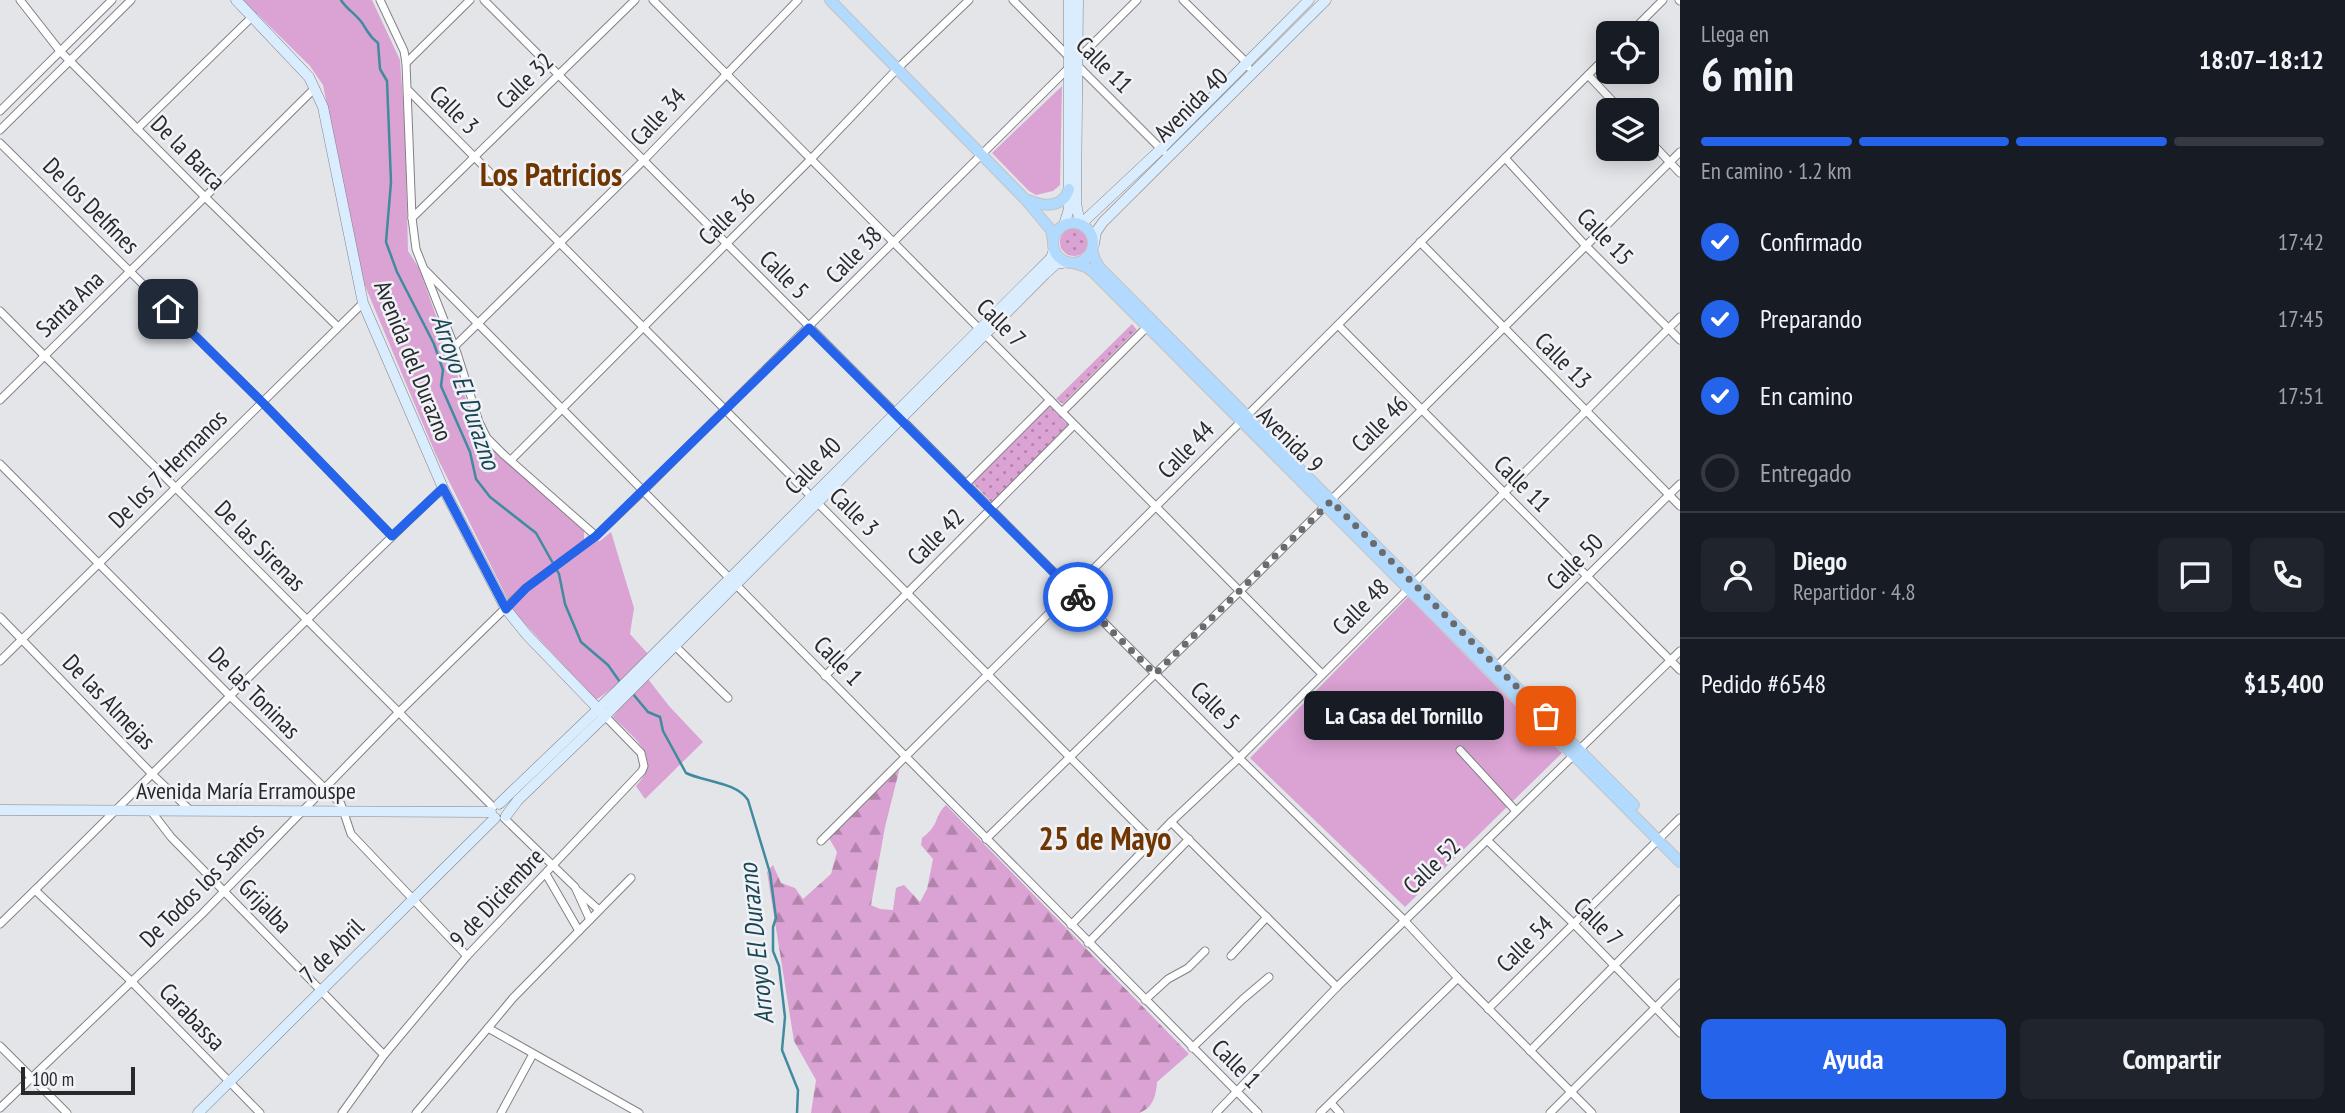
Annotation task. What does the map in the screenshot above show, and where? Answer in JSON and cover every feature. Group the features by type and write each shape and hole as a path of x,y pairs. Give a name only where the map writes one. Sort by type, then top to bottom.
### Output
{"main road":[{"name":"Avenida del Durazno","path":"236,0 309,77 315,88 323,107 363,303 443,488 506,609 527,635 602,712"},
{"path":"830,0 1025,200 1051,230 1057,255 1070,263 1085,260 1093,247 1092,234 1080,224 1076,203 1069,0"},
{"path":"1054,245 1056,232 1063,226 1069,209 1073,62 1078,0"},
{"name":"Avenida 40","path":"1093,247 1099,226 1309,0"},
{"name":"Avenida 40","path":"1080,224 1165,153 1249,77 1326,0"},
{"path":"1025,200 1042,205 1054,204 1065,198 1069,189"},
{"path":"1025,200 1058,226 1080,224"},
{"name":"Calle 40","path":"620,694 982,331 1051,258 1054,245"},
{"name":"Avenida 9","path":"1093,247 1095,260 1100,268 1244,418 1661,837 1680,852"},
{"name":"Avenida 9","path":"1070,263 1086,267 1093,272 1244,418"},
{"name":"Calle 40","path":"982,331 1056,264 1070,263"},
{"name":"7 de Abril","path":"198,1113 498,812 518,800 620,694"},
{"name":"Avenida María Erramouspe","path":"0,810 498,812"},
{"name":"Avenida 9","path":"1661,837 1680,862"}],"street":[{"name":"De la Barca","path":"20,0 60,51 337,326"},
{"path":"0,111 113,0"},
{"path":"0,130 131,0"},
{"path":"380,0 404,51 406,64"},
{"path":"406,64 470,0"},
{"name":"Calle 5","path":"484,0 809,328 1404,920 1592,1113"},
{"name":"Calle 32","path":"413,221 474,157 635,0"},
{"name":"Calle 7","path":"653,0 1322,674"},
{"name":"Calle 34","path":"454,347 643,161 798,0"},
{"name":"Calle 36","path":"512,460 897,69 969,0"},
{"name":"Calle 11","path":"1013,0 1165,153"},
{"name":"Calle 38","path":"550,570 596,536 643,491 1138,0"},
{"path":"1183,0 1247,64 1249,77"},
{"path":"1642,21 1664,0"},
{"path":"137,129 253,16"},
{"name":"Calle 1","path":"406,64 413,221 416,249 425,270 1258,1113"},
{"name":"Calle 44","path":"821,841 1596,67"},
{"path":"1588,75 1610,98"},
{"name":"Santa Ana","path":"0,400 315,88"},
{"name":"Calle 3","path":"409,91 1153,841"},
{"name":"De los Delfines","path":"0,142 263,403 392,536"},
{"path":"1659,151 1680,173"},
{"name":"Calle 46","path":"986,839 1240,592 1680,152"},
{"name":"Calle 15","path":"1505,158 1586,246 1680,340"},
{"name":"Calle 13","path":"1420,242 1680,506"},
{"path":"425,270 487,438 596,536"},
{"name":"De los 7 Hermanos","path":"0,661 363,303"},
{"name":"De las Sirenas","path":"0,311 578,891 590,920"},
{"name":"Calle 48","path":"1071,925 1171,822 1239,758 1680,317"},
{"name":"Calle 11","path":"1338,325 1680,670"},
{"path":"1062,412 1147,327"},
{"name":"Calle 42","path":"966,484 1050,400"},
{"name":"Calle 42","path":"825,676 1074,425"},
{"name":"De las Toninas","path":"0,464 341,804 351,834 467,957"},
{"name":"Calle 50","path":"1494,669 1680,484"},
{"path":"0,925 231,697 306,619 443,488"},
{"name":"De Todos los Santos","path":"0,1108 224,892 399,712 526,588 550,570"},
{"name":"De las Almejas","path":"0,617 153,775 192,811"},
{"path":"671,642 729,698"},
{"name":"Calle 52","path":"1216,1113 1404,920 1680,651"},
{"name":"9 de Diciembre","path":"342,1113 384,1055 467,957 638,777 645,766 641,754 602,712"},
{"path":"1460,750 1516,811"},
{"name":"Grijalba","path":"151,811 171,837 384,1055"},
{"name":"Calle 54","path":"1488,1009 1680,818"},
{"path":"1171,822 1337,987"},
{"path":"1088,943 1189,839"},
{"name":"Calle 7","path":"1487,840 1615,965 1680,1034"},
{"path":"546,874 579,931"},
{"path":"416,1113 513,998 631,878"},
{"name":"Carabassa","path":"35,890 131,981 260,1113"},
{"path":"578,891 599,910"},
{"path":"1530,1051 1680,899"},
{"path":"1231,956 1267,918"},
{"path":"1145,1000 1168,979 1188,968 1205,951"},
{"path":"1192,1048 1242,999 1269,977"},
{"path":"1320,1113 1458,978"},
{"path":"1550,1113 1680,984"},
{"path":"488,1028 639,1113"},
{"path":"0,1045 67,1113"},
{"path":"501,1113 533,1054"},
{"path":"1331,1103 1340,1113"}],"green space":[{"path":"243,0 372,0 400,60 405,127 408,251 419,268 479,436 584,530 584,540 588,545 593,541 600,541 611,532 634,608 630,634 648,654 617,685 596,700 514,612 436,455 363,281 323,85 310,66"},
{"path":"1062,86 1060,185 1053,191 1036,195 992,153"},
{"path":"1074,228 1084,232 1088,242 1084,252 1074,256 1064,252 1060,242 1064,232"},
{"path":"1132,324 1137,330 1063,404 1056,399"},
{"path":"1049,405 1068,425 992,503 972,482"},
{"path":"1408,597 1562,753 1405,907 1250,758"},
{"path":"648,679 703,742 645,799 636,786 644,775 647,757 643,748 613,717 629,696"},
{"path":"900,767 885,827 871,905 893,910 896,888 904,885 920,902 927,889 933,859 921,845 922,838 932,829 946,805 1189,1054 1157,1082 1153,1101 1144,1111 811,1113 816,1080 794,1041 767,872 773,865 781,883 795,888 803,899 831,874 837,852 829,838"}],"waterway":[{"name":"Arroyo El Durazno","path":"341,0 378,43 380,69 387,81 391,182 386,242 397,272 434,344 443,370 441,386 470,452 476,479 490,497 536,533 559,574 565,604 581,642 608,665 620,682"},
{"name":"Arroyo El Durazno","path":"633,694 648,712 660,717 663,731 686,773 736,789 748,800 770,873 776,918 773,927 773,951 779,966 785,1017 782,1050 798,1090 797,1113"}],"way so far":[{"path":"1078,597 1155,674 1331,501 1546,716"}],"place":[{"name":"La Casa del Tornillo","path":"1546,716"}],"district":[{"name":"Los Patricios","path":"551,175"},
{"name":"25 de Mayo","path":"1105,839"}],"route":[{"path":"168,309 392,536 443,488 506,609 526,588 596,536 809,328 1078,597"}]}
